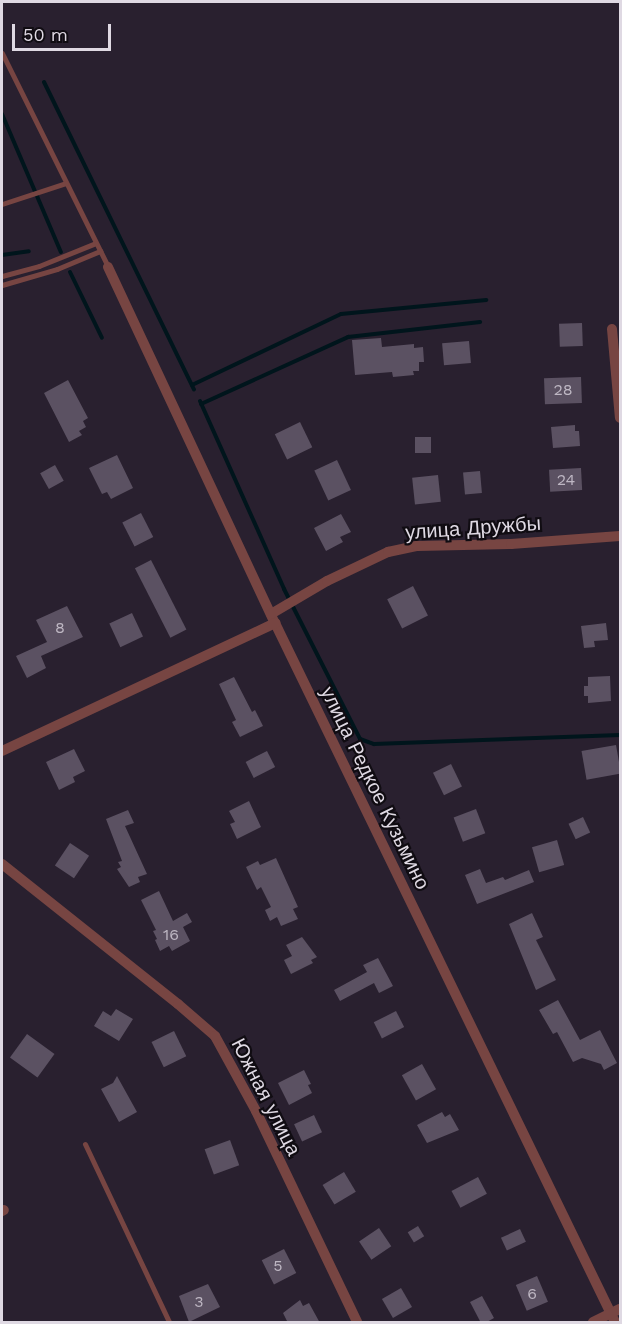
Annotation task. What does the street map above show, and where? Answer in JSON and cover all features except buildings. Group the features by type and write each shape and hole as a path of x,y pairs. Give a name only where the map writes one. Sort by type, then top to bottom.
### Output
{"street":[{"name":"улица Редкое Кузьмино","path":"108,267 273,618 615,1315"},
{"path":"612,329 621,418"},
{"name":"улица Дружбы","path":"2,751 273,618 327,580 388,552 417,546 511,544 621,536"},
{"name":"Южная улица","path":"2,864 178,1004 214,1036 256,1111 357,1323"},
{"path":"593,1323 615,1315"}],"lane":[{"path":"2,53 108,267"},
{"path":"2,204 66,183"},
{"path":"2,276 39,266 96,243"},
{"path":"2,285 57,269 100,251"},
{"path":"85,1144 169,1323"}],"waterway":[{"path":"44,82 194,389"},
{"path":"2,114 61,252"},
{"path":"2,255 29,251"},
{"path":"70,272 102,338"},
{"path":"192,385 341,314 486,300"},
{"path":"201,404 348,337 480,322"},
{"path":"200,401 284,589 360,739 374,744 620,735"}]}
